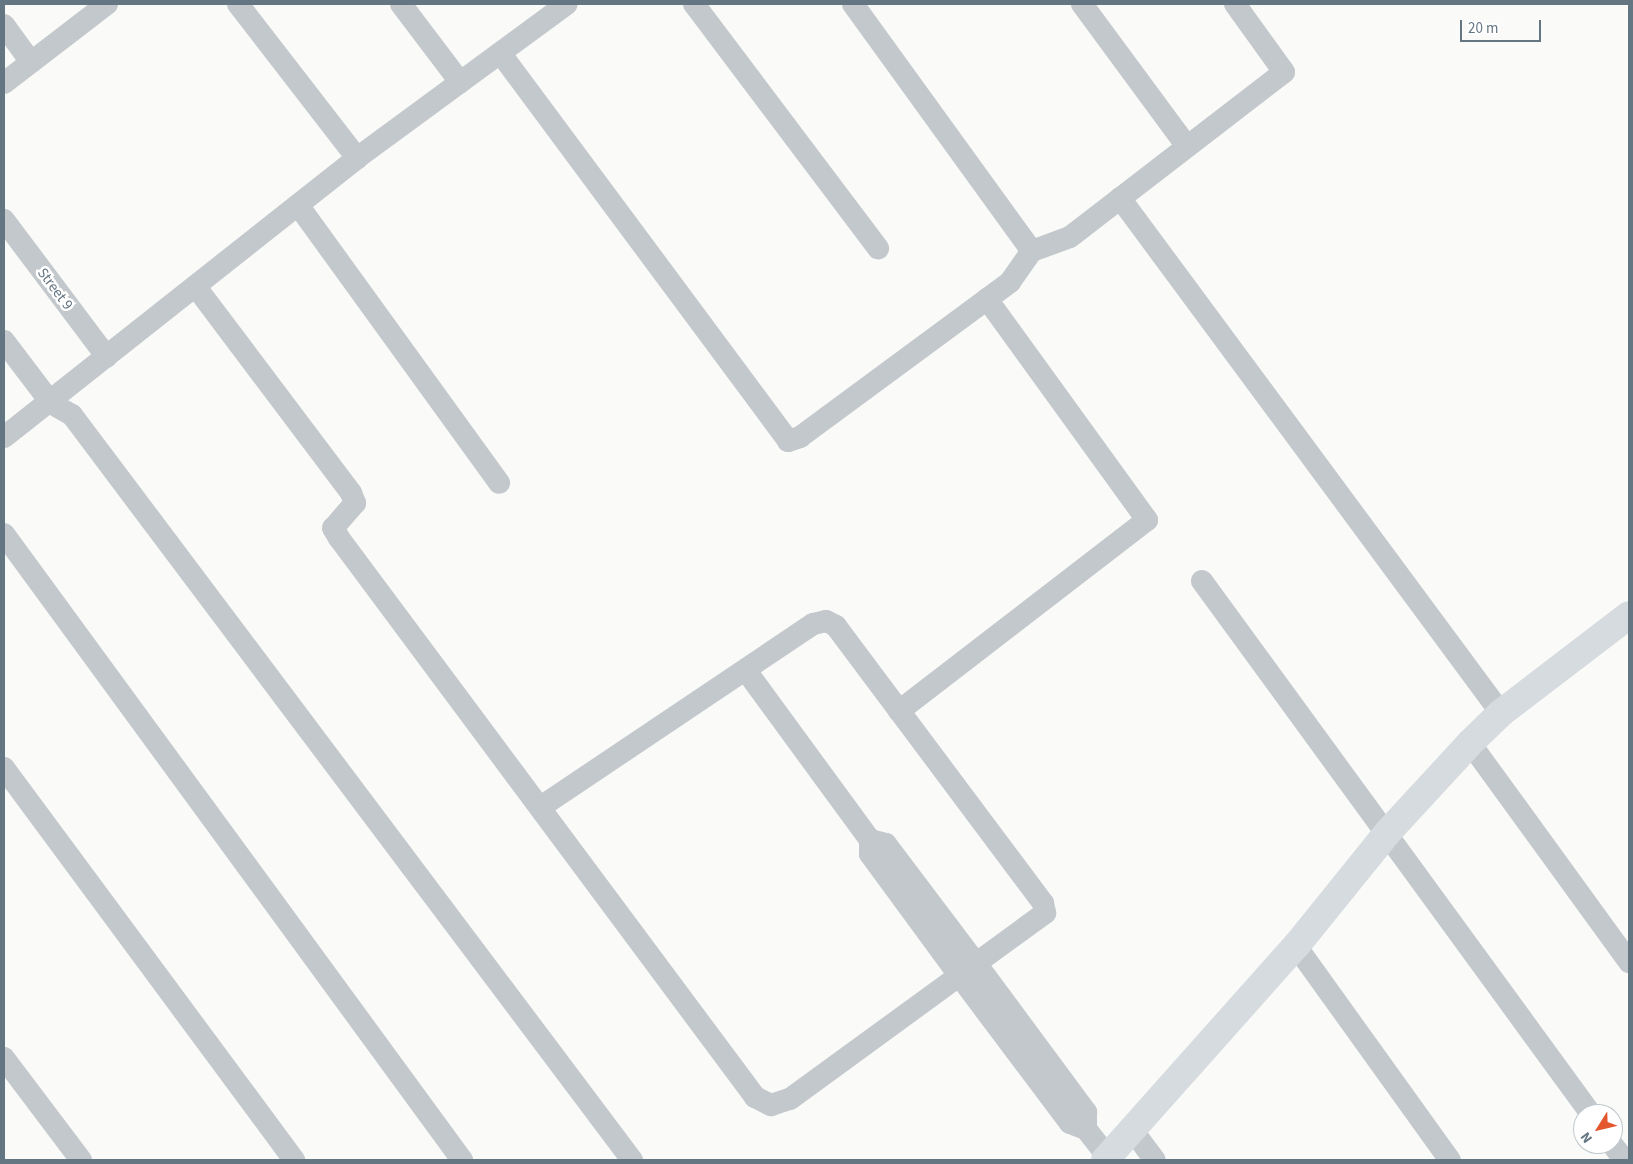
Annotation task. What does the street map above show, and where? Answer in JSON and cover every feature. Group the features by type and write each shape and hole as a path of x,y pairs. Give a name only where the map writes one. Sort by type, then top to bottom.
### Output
{"main road":[{"path":"1106,1158 1133,1131 1296,946 1388,832 1470,743 1501,713 1629,615"}],"street":[{"path":"4,83 107,4"},
{"path":"238,4 357,158"},
{"path":"402,4 460,82"},
{"path":"694,4 878,248"},
{"path":"853,4 1032,251"},
{"path":"1082,4 1186,145"},
{"path":"501,54 788,441 800,437 1010,282 1032,251 1070,237 1186,145 1284,72 1235,4"},
{"path":"4,437 51,403 357,158 501,54 554,7"},
{"path":"4,26 31,62"},
{"path":"1120,198 1501,713"},
{"path":"298,205 499,484"},
{"name":"Street 9","path":"4,220 107,357"},
{"path":"196,287 351,493 355,503 333,528 339,538 542,807 755,1097 771,1105 790,1099 1038,922 1045,913 1043,903 899,710 836,626 826,621 813,624 747,672 542,807"},
{"path":"899,710 1147,520 987,299"},
{"path":"4,341 51,403 72,415 625,1158"},
{"path":"4,534 462,1160"},
{"path":"1202,581 1388,832 1583,1104"},
{"path":"747,672 870,840 870,854 969,972 1070,1123 1086,1129 1106,1158"},
{"path":"1470,743 1629,962"},
{"path":"4,768 294,1160"},
{"path":"1296,946 1450,1160"},
{"path":"4,1058 81,1160"},
{"path":"1133,1131 1155,1160"}]}
